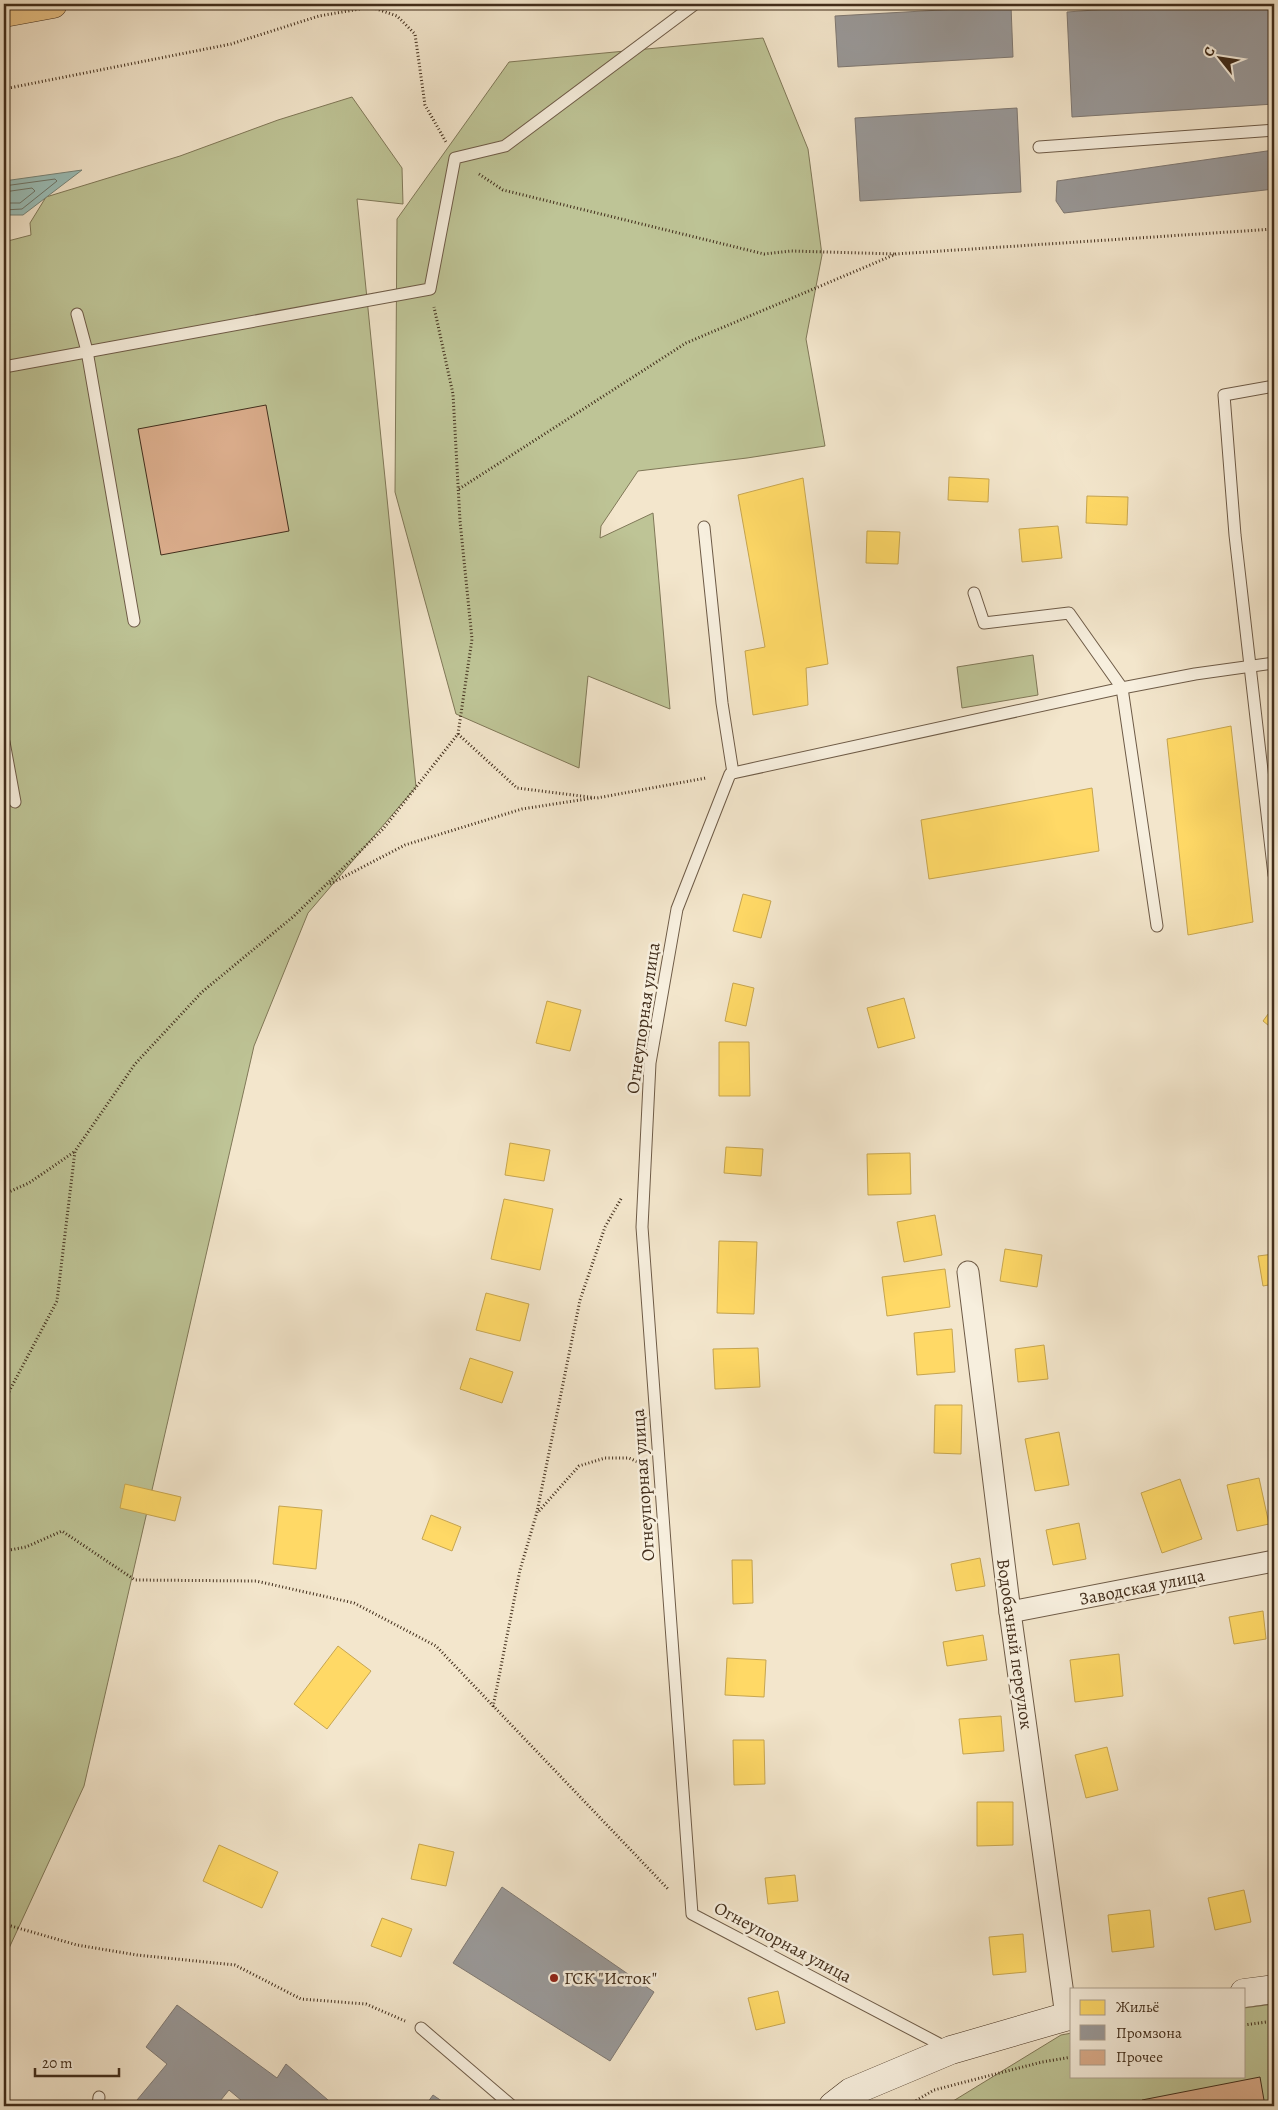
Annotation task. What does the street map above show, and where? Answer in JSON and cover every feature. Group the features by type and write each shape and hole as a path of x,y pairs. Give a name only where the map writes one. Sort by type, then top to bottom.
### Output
{"highway":[{"path":"4,13 53,4"}],"street":[{"name":"Водобачный переулок","path":"968,1272 1010,1612 1069,2016"},
{"name":"Заводская улица","path":"1010,1612 1274,1562"},
{"path":"1246,1993 1274,1989"},
{"path":"834,2106 851,2092 950,2050 1069,2016"}],"lane":[{"path":"4,367 430,289 455,158 505,146 695,4"},
{"path":"1039,147 1274,130"},
{"path":"78,314 87,352 134,621"},
{"path":"1274,386 1224,394 1235,534 1274,875"},
{"path":"704,527 731,773 1122,688 1251,665 1274,663"},
{"path":"974,593 984,622 1070,613 1122,688 1157,926"},
{"path":"4,742 15,802"},
{"name":"Огнеупорная улица","path":"731,773 677,909 650,1063 642,1227 692,1914 950,2050"},
{"path":"421,2028 512,2106"}],"path":[{"path":"4,90 231,44 319,16 371,6 397,16 415,34 425,105 455,158 503,190 764,254 792,251 896,254 1274,229"},
{"path":"459,489 686,343 896,254"},
{"path":"4,1194 29,1183 75,1151 135,1064 195,999 294,916 383,829 458,734 472,638 466,590 453,394 430,289"},
{"path":"458,734 517,788 597,798"},
{"path":"327,885 405,845 522,809 597,798 731,773"},
{"path":"4,1401 58,1301 75,1151"},
{"path":"493,1708 520,1570 538,1512 580,1300 605,1228 623,1196"},
{"path":"538,1512 579,1466 606,1458 630,1458 660,1474"},
{"path":"4,1551 26,1547 62,1531 135,1580 256,1581 354,1602 436,1646 493,1708 692,1914"},
{"path":"4,1924 78,1945 137,1955 235,1965 301,2000 366,2004 421,2028"},
{"path":"1246,2025 1274,2021"},
{"path":"907,2106 934,2090 1070,2056"}],"green space":[{"path":"763,38 808,149 822,255 806,339 825,446 747,458 638,471 601,526 600,538 653,513 670,709 588,676 579,768 456,714 395,492 397,219 509,62"},
{"path":"352,97 402,168 403,204 357,199 416,787 308,913 254,1046 84,1786 4,1959 4,242 31,235 30,223 46,197 180,156 278,120"},
{"path":"1033,655 1038,695 962,708 957,667"},
{"path":"1274,2004 1274,2106 945,2106 1061,2035 1070,2033 1070,2078 1246,2078 1246,2008"}],"water":[{"path":"82,170 23,215 4,215 4,181"}],"building: Жильё":[{"path":"949,477 989,479 988,502 948,500"},
{"path":"803,478 828,664 806,668 808,705 753,715 745,651 765,647 738,495"},
{"path":"1087,496 1128,497 1127,525 1086,523"},
{"path":"1058,526 1062,558 1022,562 1019,529"},
{"path":"867,531 900,532 898,564 866,563"},
{"path":"1231,726 1253,922 1188,935 1167,739"},
{"path":"1092,788 1099,851 929,879 921,820"},
{"path":"743,894 771,901 761,938 733,931"},
{"path":"733,983 754,988 746,1026 725,1021"},
{"path":"904,998 915,1038 878,1048 867,1008"},
{"path":"547,1001 581,1010 570,1051 536,1043"},
{"path":"1274,1006 1274,1030 1263,1021"},
{"path":"719,1042 749,1042 750,1096 719,1096"},
{"path":"510,1143 550,1150 544,1181 505,1175"},
{"path":"726,1147 763,1149 761,1176 724,1173"},
{"path":"910,1153 911,1194 868,1195 867,1154"},
{"path":"504,1199 553,1209 540,1270 491,1259"},
{"path":"935,1215 942,1255 904,1262 897,1222"},
{"path":"719,1241 757,1242 754,1314 717,1313"},
{"path":"1005,1249 1042,1255 1037,1287 1000,1281"},
{"path":"1274,1254 1274,1284 1263,1286 1258,1256"},
{"path":"945,1269 950,1307 887,1316 882,1277"},
{"path":"486,1293 529,1304 520,1341 476,1330"},
{"path":"952,1329 955,1372 917,1375 914,1333"},
{"path":"1044,1345 1048,1379 1018,1382 1015,1349"},
{"path":"758,1348 760,1387 715,1389 713,1349"},
{"path":"470,1358 513,1372 502,1403 460,1389"},
{"path":"935,1405 962,1405 961,1454 934,1453"},
{"path":"1059,1432 1069,1485 1035,1491 1025,1439"},
{"path":"1259,1478 1269,1524 1237,1531 1227,1485"},
{"path":"1180,1479 1202,1539 1162,1553 1141,1493"},
{"path":"125,1484 181,1497 175,1521 120,1508"},
{"path":"279,1506 322,1510 316,1569 273,1564"},
{"path":"431,1515 461,1527 452,1551 422,1539"},
{"path":"1079,1523 1086,1559 1053,1565 1046,1530"},
{"path":"980,1558 985,1586 956,1591 951,1564"},
{"path":"732,1560 752,1560 753,1603 733,1604"},
{"path":"1263,1611 1266,1639 1234,1644 1229,1617"},
{"path":"983,1635 987,1660 947,1666 943,1642"},
{"path":"338,1646 371,1671 327,1729 294,1704"},
{"path":"1119,1654 1123,1696 1075,1702 1070,1660"},
{"path":"727,1658 766,1660 764,1697 725,1695"},
{"path":"1001,1716 1004,1751 963,1754 959,1719"},
{"path":"733,1740 764,1740 765,1784 734,1785"},
{"path":"1107,1747 1118,1790 1086,1798 1075,1755"},
{"path":"977,1802 1013,1802 1013,1845 977,1846"},
{"path":"419,1844 454,1852 446,1886 411,1879"},
{"path":"219,1845 278,1872 262,1908 203,1881"},
{"path":"795,1875 798,1901 768,1904 765,1878"},
{"path":"1244,1890 1251,1922 1215,1930 1208,1898"},
{"path":"1150,1910 1154,1947 1112,1952 1108,1915"},
{"path":"382,1918 412,1929 401,1957 371,1946"},
{"path":"1023,1934 1026,1972 993,1975 989,1937"},
{"path":"778,1991 785,2023 756,2030 748,1998"}],"building: Промзона":[{"path":"1178,4 1274,4 1274,104 1072,117 1067,12"},
{"path":"1011,6 1013,57 838,67 835,16"},
{"path":"1017,108 1021,192 860,201 855,118"},
{"path":"1274,150 1274,189 1064,213 1056,201 1057,181"},
{"name":"ГСК \"Исток\"","path":"502,1887 654,1992 610,2061 453,1963"},
{"path":"177,2005 277,2078 286,2064 335,2106 248,2106 229,2090 216,2106 132,2106 167,2064 146,2047"},
{"path":"433,2095 449,2106 425,2106"}],"building: Прочее":[{"path":"266,405 289,531 161,555 138,429"},
{"path":"1260,2077 1265,2106 1142,2106 1142,2100"}],"place":[{"name":"ГСК \"Исток\"","path":"554,1978"}]}
